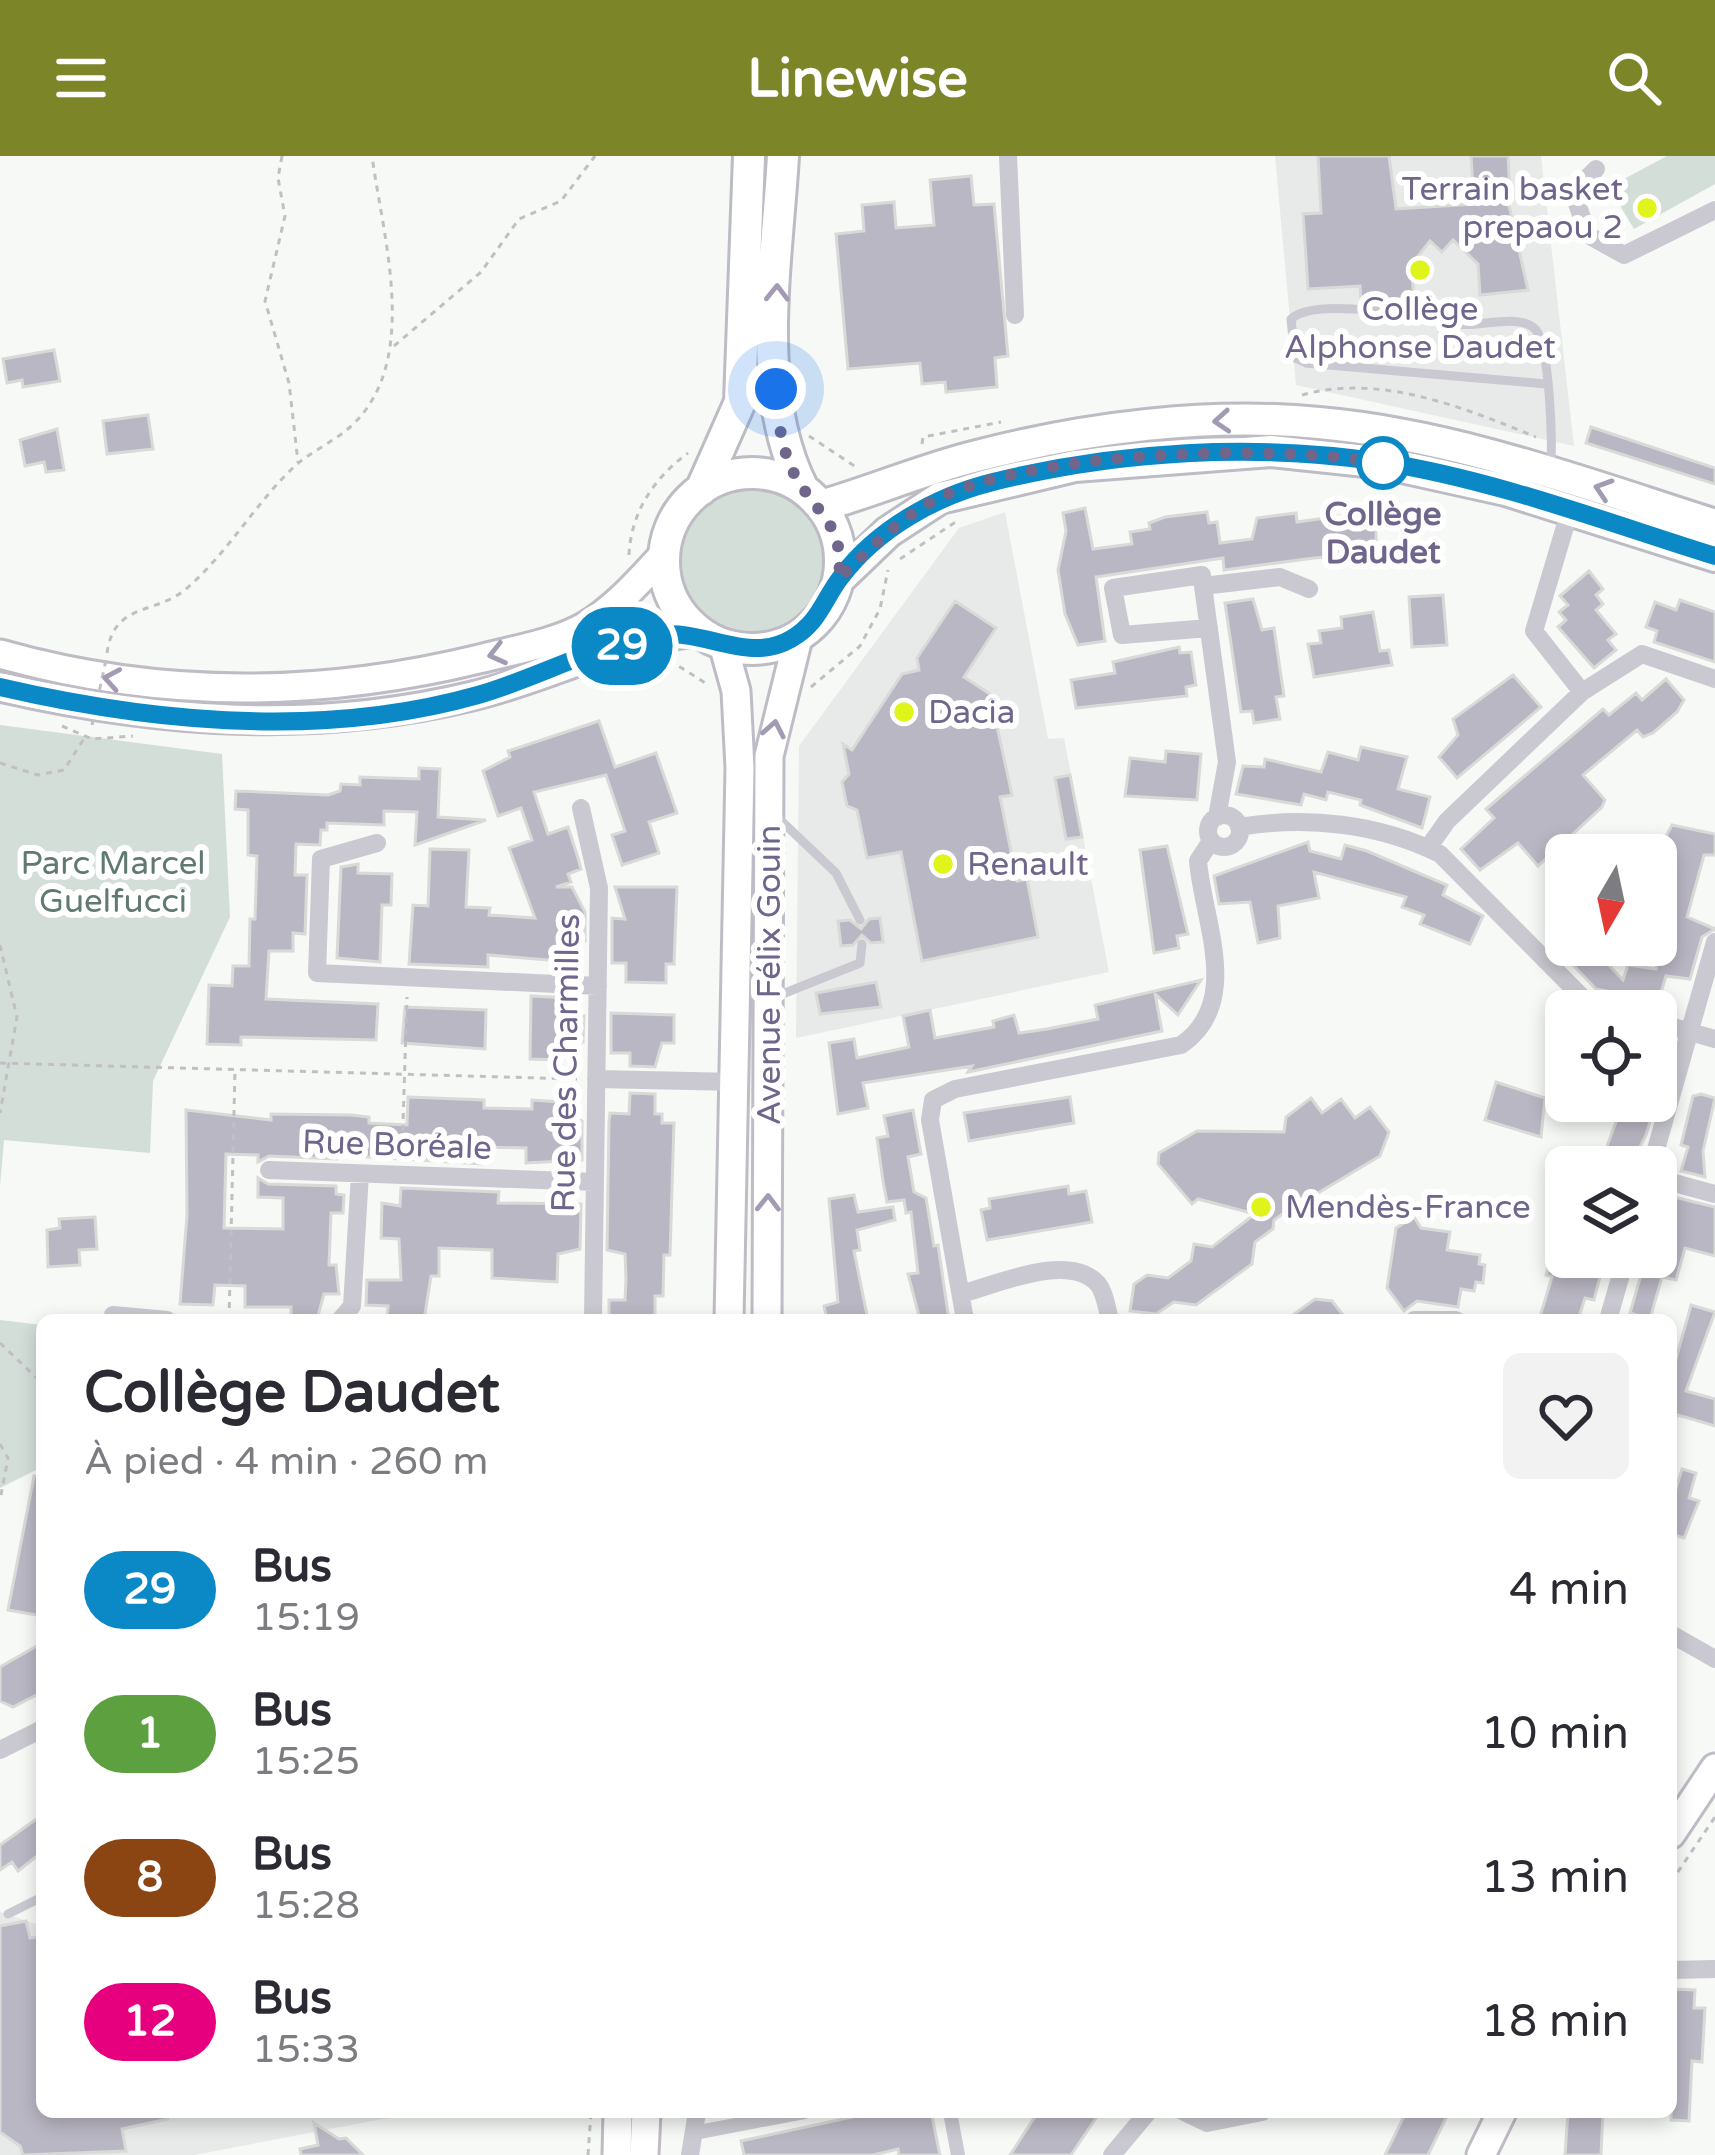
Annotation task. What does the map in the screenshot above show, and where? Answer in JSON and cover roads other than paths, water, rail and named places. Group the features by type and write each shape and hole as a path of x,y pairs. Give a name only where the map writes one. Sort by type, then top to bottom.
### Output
{"main road":[{"path":"712,638 672,597 664,553 670,529 701,490 740,402 749,156"},
{"path":"783,156 776,289 778,425 838,540 839,579"},
{"path":"701,490 752,473 812,497 976,456 1128,428 1240,419 1320,423 1404,436 1550,472 1715,525"},
{"path":"0,687 113,710 204,720 353,720 476,695 657,635 712,638 763,648 799,634 822,614 839,579 887,532 940,498 1075,466 1149,457 1271,451 1384,463 1570,510 1715,556"},
{"path":"0,654 119,681 235,692 401,678 581,628 619,603 664,553"},
{"name":"Avenue Félix Gouin","path":"766,1314 769,756 799,634"},
{"name":"Avenue Félix Gouin","path":"712,638 736,691 740,768 729,1314"},
{"path":"1677,1825 1715,1768"},
{"path":"617,2155 618,2118"},
{"path":"644,2155 646,2118"},
{"path":"1481,2155 1499,2118"}],"street":[{"path":"1008,156 1015,315"},
{"path":"1596,169 1574,192 1588,236 1624,255 1715,210"},
{"path":"1570,510 1534,631 1582,692"},
{"path":"964,1314 930,1120 933,1100 956,1089 1180,1045 1193,1037 1218,982 1198,861 1211,841 1209,826 1216,817 1227,762 1202,575 1113,588 1122,635 1209,628"},
{"path":"1204,586 1280,577 1309,589"},
{"path":"1428,848 1447,821 1582,692 1642,654 1715,679"},
{"name":"Rue des Charmilles","path":"581,808 599,888 593,1314"},
{"path":"1211,841 1229,846 1239,837 1239,827 1231,817 1216,817"},
{"path":"1239,827 1299,819 1428,848 1575,990"},
{"path":"377,842 320,859 317,973 598,986"},
{"path":"1657,1146 1715,942"},
{"path":"1677,1028 1715,1039"},
{"path":"596,1079 737,1082"},
{"name":"Rue Boréale","path":"269,1170 595,1182"},
{"path":"345,1314 352,1306 360,1174"},
{"path":"1677,1184 1715,1194"},
{"path":"961,1294 1056,1270 1081,1270 1101,1286 1108,1314"},
{"path":"1610,1314 1620,1278"},
{"path":"1677,1637 1715,1659"},
{"path":"0,1750 36,1732"},
{"path":"1677,1970 1715,1969"},
{"path":"690,2155 696,2118"},
{"path":"694,2133 773,2118"},
{"path":"951,2118 958,2155"},
{"path":"1112,2155 1143,2118"},
{"path":"1197,2118 1207,2123 1232,2118"}],"lane":[{"path":"1546,384 1306,363 1294,358 1291,320 1306,312 1361,310 1472,327 1520,322 1540,337 1546,384 1550,472"},
{"path":"770,810 836,873 860,920"},
{"path":"770,999 860,964 862,944"},
{"path":"8,1914 36,1900"}],"place":[{"name":"Terrain basket prepaou 2","path":"1647,208"},
{"name":"Collège Alphonse Daudet","path":"1420,270"},
{"name":"Collège Daudet","path":"1383,463"},
{"name":"Dacia","path":"904,712"},
{"name":"Renault","path":"943,864"},
{"name":"Mendès-France","path":"1261,1207"}],"park label":[{"name":"Parc Marcel Guelfucci","path":"113,882"}]}
